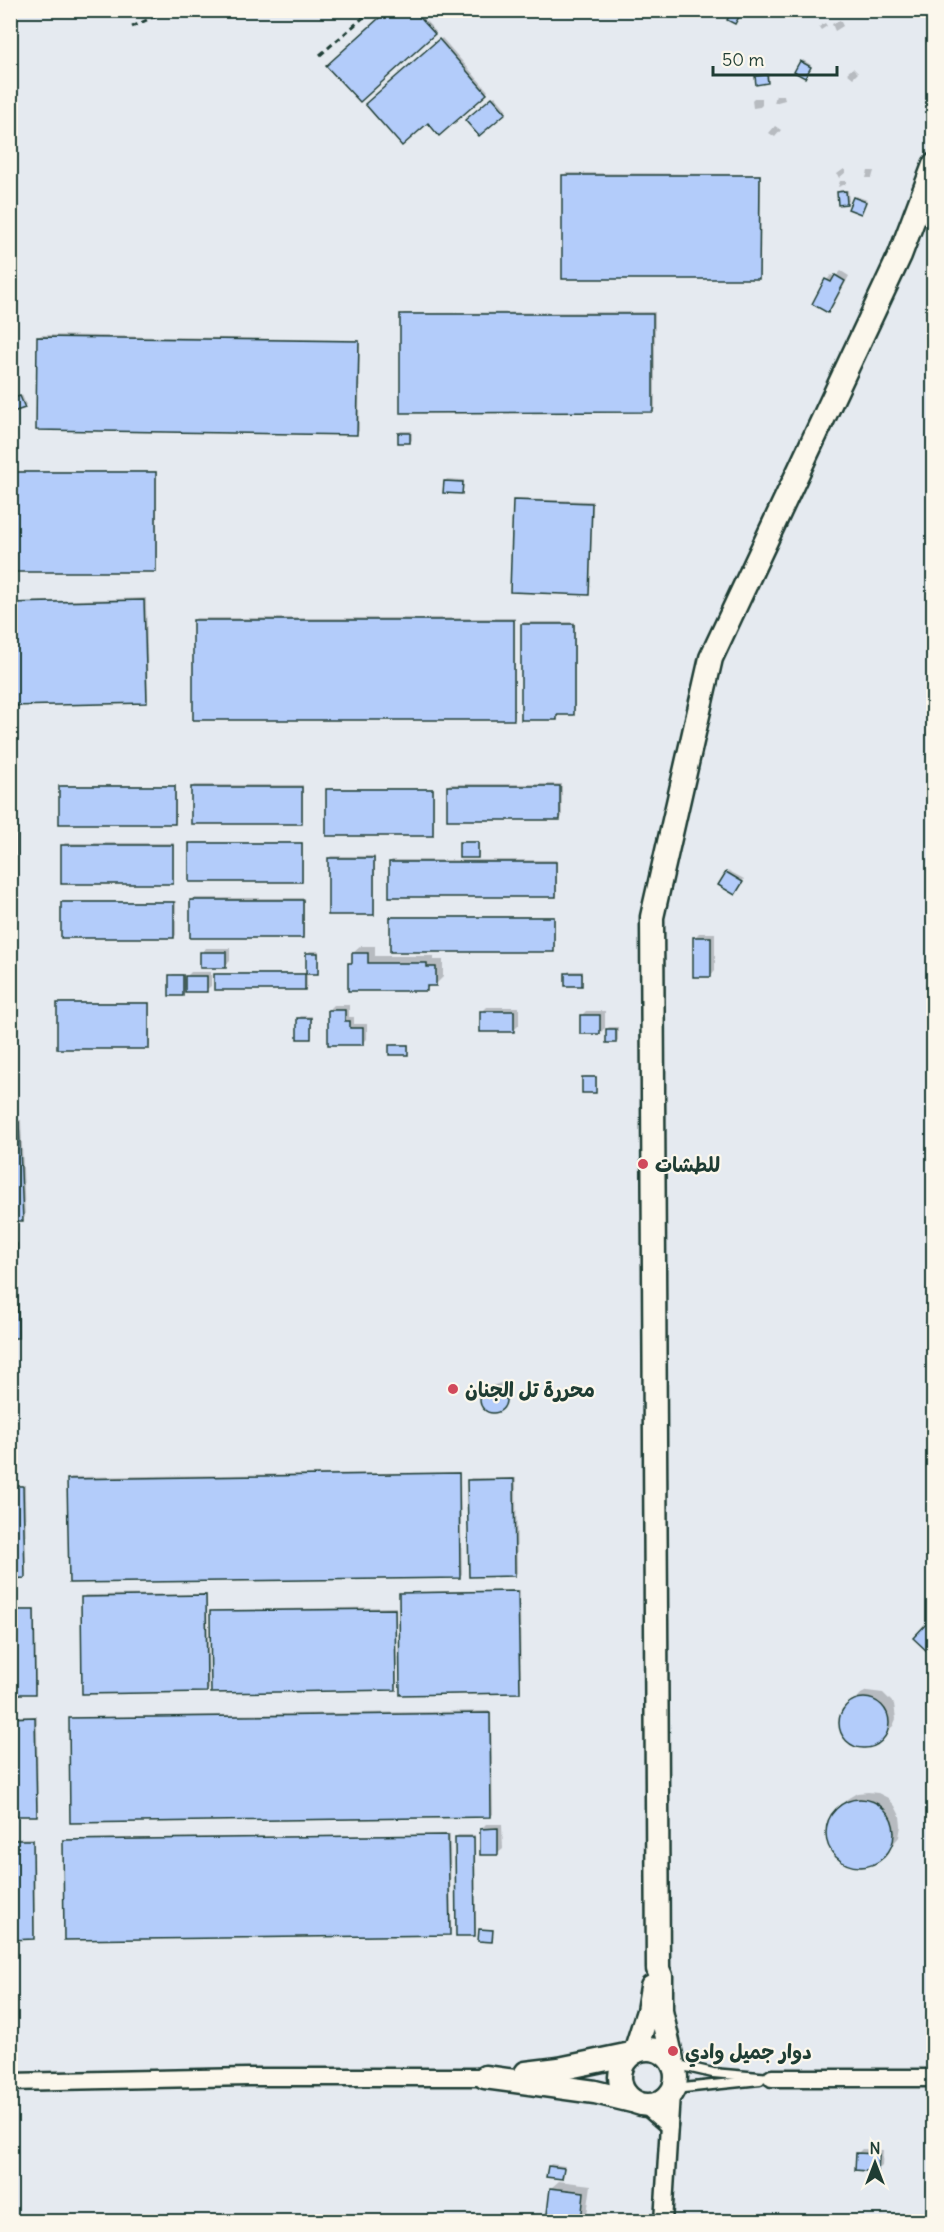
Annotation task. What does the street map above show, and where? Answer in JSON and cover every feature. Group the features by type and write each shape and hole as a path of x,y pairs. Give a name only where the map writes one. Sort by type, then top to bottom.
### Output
{"street":[{"path":"663,2222 669,2126 676,2079 661,2011 661,1976 658,1969 652,917 711,658 789,487 900,255 927,210 933,165"},
{"path":"658,1969 653,1978 648,2011 633,2053 621,2069 620,2078 625,2094 669,2126"},
{"path":"10,2082 248,2077 485,2077 559,2069 648,2049 664,2054 673,2064"},
{"path":"485,2077 595,2092 639,2103 661,2103 673,2091"},
{"path":"772,2078 933,2078"}],"lane":[{"path":"673,2064 713,2073 772,2078"},
{"path":"673,2091 772,2078"}],"path":[{"path":"132,27 168,10"},
{"path":"320,55 372,10"}],"building":[{"path":"388,10 413,10 435,34 360,102 326,66"},
{"path":"732,11 740,15 735,24 727,20"},
{"path":"439,39 487,94 439,136 428,123 402,146 365,104"},
{"path":"800,61 811,67 805,78 794,72"},
{"path":"767,75 768,83 756,85 755,76"},
{"path":"492,97 506,113 479,136 465,120"},
{"path":"562,175 760,175 759,279 562,279"},
{"path":"846,191 847,204 838,205 837,192"},
{"path":"853,197 866,202 861,214 848,209"},
{"path":"835,275 845,281 828,313 812,304 825,279 831,282"},
{"path":"400,314 653,314 653,412 400,413"},
{"path":"37,337 359,341 357,435 36,430"},
{"path":"20,396 25,408 10,413 10,399"},
{"path":"398,433 410,433 410,443 398,443"},
{"path":"10,472 156,472 156,572 10,572"},
{"path":"444,481 463,482 462,494 443,493"},
{"path":"513,500 592,503 589,595 510,592"},
{"path":"144,600 147,703 10,706 10,603"},
{"path":"193,620 514,620 514,720 193,720"},
{"path":"521,624 574,624 574,715 557,715 557,720 521,720"},
{"path":"59,786 175,786 175,824 59,824"},
{"path":"447,786 560,786 560,820 447,820"},
{"path":"191,787 302,787 302,824 191,824"},
{"path":"326,789 433,789 433,836 326,836"},
{"path":"10,807 16,807 16,913 10,913"},
{"path":"459,842 478,842 478,858 459,858"},
{"path":"189,843 302,843 302,882 189,882"},
{"path":"61,845 173,845 173,884 61,884"},
{"path":"328,858 374,858 374,915 328,915"},
{"path":"389,862 556,862 556,897 389,897"},
{"path":"726,872 743,882 735,895 718,885"},
{"path":"190,900 303,900 303,938 190,938"},
{"path":"61,902 174,902 174,938 61,938"},
{"path":"390,917 554,917 554,952 390,952"},
{"path":"693,937 711,937 711,977 693,977"},
{"path":"200,952 226,952 226,968 200,968"},
{"path":"306,953 318,953 318,974 306,974"},
{"path":"352,953 368,953 368,963 427,963 427,967 436,967 436,986 427,986 427,991 348,991 348,963 352,963"},
{"path":"565,973 582,973 582,986 565,986"},
{"path":"214,974 305,974 305,990 214,990"},
{"path":"169,975 183,975 183,996 169,996"},
{"path":"185,976 207,976 207,992 185,992"},
{"path":"57,1003 149,1003 149,1049 57,1049"},
{"path":"328,1010 345,1010 345,1021 350,1021 350,1028 363,1028 363,1045 328,1045"},
{"path":"480,1011 514,1011 514,1032 480,1032"},
{"path":"580,1015 600,1015 600,1034 580,1034"},
{"path":"297,1018 311,1018 311,1039 297,1039"},
{"path":"606,1029 616,1029 616,1043 606,1043"},
{"path":"389,1045 408,1045 408,1055 389,1055"},
{"path":"582,1077 596,1077 596,1093 582,1093"},
{"path":"10,1122 19,1122 23,1221 10,1221"},
{"path":"10,1244 17,1244 18,1338 10,1338"},
{"path":"493,1387 502,1391 506,1400 502,1409 493,1413 484,1409 480,1400 484,1391"},
{"path":"459,1473 460,1578 69,1583 67,1479"},
{"path":"514,1479 515,1576 469,1577 467,1480"},
{"path":"10,1486 23,1486 25,1578 10,1579"},
{"path":"518,1591 520,1693 400,1695 399,1593"},
{"path":"206,1595 207,1692 82,1694 81,1597"},
{"path":"395,1609 396,1690 211,1693 210,1611"},
{"path":"10,1610 34,1610 35,1694 10,1694"},
{"path":"928,1622 934,1627 934,1648 929,1653 913,1638"},
{"path":"864,1698 882,1705 889,1723 882,1741 864,1748 846,1741 839,1723 846,1705"},
{"path":"490,1713 491,1817 70,1823 69,1718"},
{"path":"35,1717 37,1816 10,1816 10,1718"},
{"path":"867,1799 879,1805 888,1814 894,1826 892,1846 884,1857 867,1867 853,1867 836,1857 828,1846 826,1826 836,1809 847,1801"},
{"path":"498,1828 498,1855 480,1855 480,1829"},
{"path":"448,1835 450,1935 64,1940 63,1840"},
{"path":"455,1837 474,1837 475,1936 456,1936"},
{"path":"10,1840 33,1840 34,1939 10,1940"},
{"path":"479,1929 493,1930 492,1942 478,1941"},
{"path":"856,2153 879,2154 878,2172 855,2170"},
{"path":"548,2166 564,2168 562,2179 546,2177"},
{"path":"550,2188 584,2192 581,2222 546,2222"}],"place":[{"name":"للطشات","path":"643,1164"},
{"name":"محررة تل الجنان","path":"453,1389"},
{"name":"دوار جميل وادي","path":"673,2051"}]}
